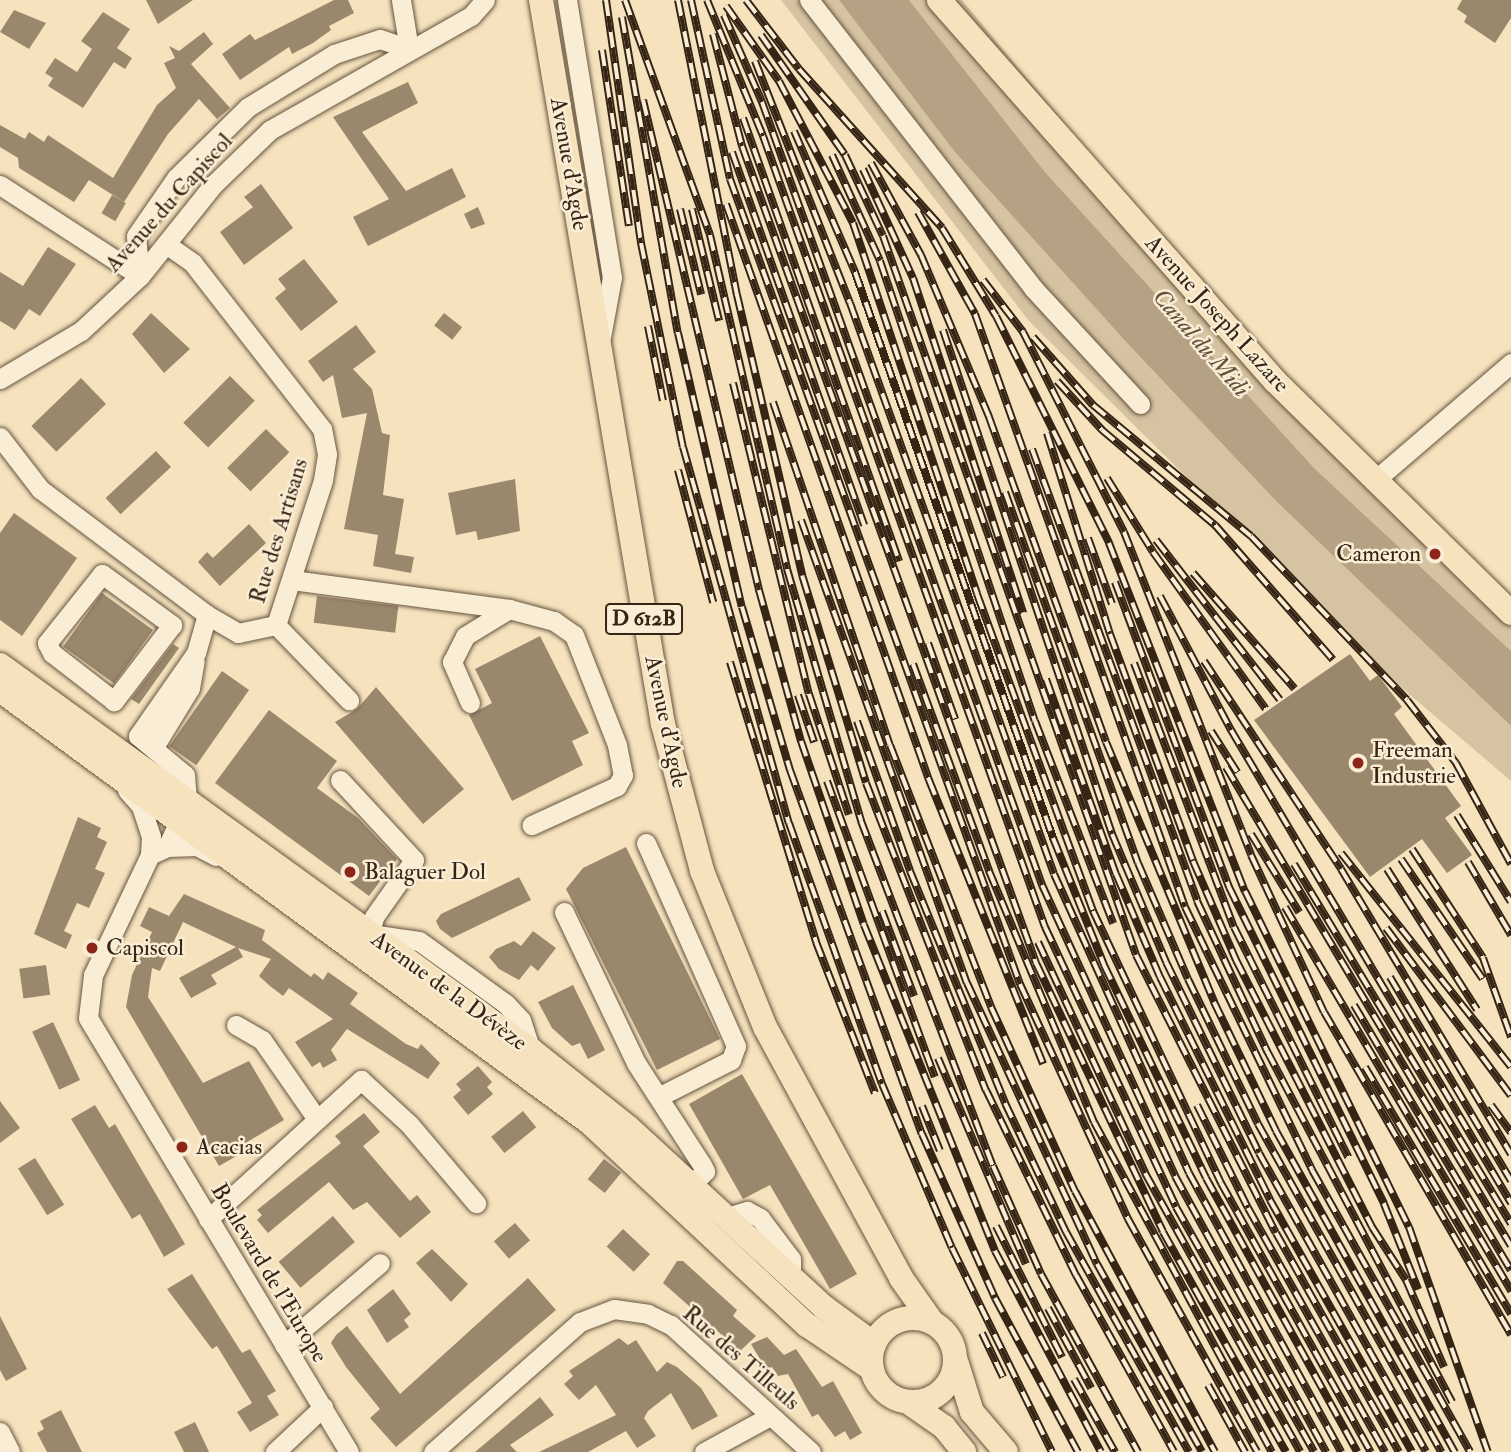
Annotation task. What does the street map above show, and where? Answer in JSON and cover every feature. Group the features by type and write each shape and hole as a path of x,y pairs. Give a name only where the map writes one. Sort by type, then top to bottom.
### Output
{"main road":[{"name":"Avenue d'Agde","path":"541,0 600,343 610,430 663,724 702,871 765,1027 901,1278 932,1322"},
{"name":"Avenue Joseph Lazare","path":"939,0 1275,381 1511,613"},
{"name":"Avenue de la Dévèze","path":"0,665 71,718 177,811 265,883 589,1122 807,1325 873,1356"},
{"name":"Avenue de la Dévèze","path":"0,690 112,774 297,881 531,1050 692,1185 873,1356"},
{"path":"901,1278 896,1321 873,1356 885,1391 908,1402 944,1427 964,1452"},
{"path":"896,1321 932,1322 950,1338 972,1412 1006,1452"},
{"path":"908,1402 935,1396 953,1375 956,1361"}],"street":[{"path":"140,276 136,236 176,178 248,107 334,54 380,39 409,49 401,0"},
{"name":"Avenue du Capiscol","path":"0,379 81,331 140,276 213,185 270,130 471,16 485,0"},
{"path":"567,0 612,277 600,343"},
{"path":"809,0 1033,288 1140,404"},
{"path":"0,185 140,276"},
{"name":"Rue des Artisans","path":"0,437 40,489 207,615 237,633 276,625 323,480 327,454 322,429 193,263 166,244"},
{"path":"1374,481 1511,363"},
{"path":"102,574 172,625 114,701 52,653 47,643 120,550"},
{"path":"292,580 509,609 554,621 574,635 617,745 623,775 617,786 532,825"},
{"path":"470,703 452,662 465,636 509,609"},
{"path":"177,811 185,775 154,747 190,688 207,615"},
{"path":"276,625 349,700"},
{"path":"112,774 141,806 156,846 197,846 265,883"},
{"path":"340,780 414,860 374,918 370,934"},
{"name":"Boulevard de l'Europe","path":"177,811 156,846 93,975 88,1018 349,1452"},
{"path":"646,843 736,1046 731,1060 660,1096"},
{"path":"564,912 636,1063 660,1096 705,1171 692,1185"},
{"path":"236,1025 262,1040 317,1119"},
{"path":"208,1219 361,1080 410,1124 476,1203"},
{"path":"284,1345 380,1264"},
{"name":"Rue des Tilleuls","path":"433,1452 580,1322 614,1309 648,1314 671,1325 811,1452"},
{"path":"275,1452 323,1407"},
{"path":"704,1452 770,1416"},
{"path":"0,1432 10,1452"}],"shaded area":[{"path":"781,0 839,0 956,152 1128,344 1277,502 1511,726 1511,781 1381,670 1029,321"},
{"path":"839,0 909,0 1045,172 1314,468 1511,651 1511,726 1277,502 1128,344 955,152"},
{"path":"909,0 962,0 1198,284 1511,613 1511,651 1314,468 1045,172"}],"building":[{"path":"146,0 193,0 158,24"},
{"path":"334,0 348,0 354,13 329,26 331,30 313,43 292,54 289,47 240,80 222,54 250,34 255,40"},
{"path":"1462,0 1511,0 1511,18 1495,43 1464,22 1467,16 1457,9"},
{"path":"14,10 46,23 29,49 0,32"},
{"path":"103,12 130,29 117,48 132,58 125,69 114,62 83,108 48,86 53,78 45,73 55,58 77,72 92,49 81,41"},
{"path":"204,32 213,44 191,64 230,108 217,119 199,99 168,134 124,202 89,180 74,202 19,168 18,158 0,147 0,125 25,139 29,132 44,142 48,135 113,178 157,105 176,88 164,63 175,58 169,46 179,51"},
{"path":"408,82 418,103 362,132 406,191 452,168 466,197 368,246 353,217 389,199 333,117"},
{"path":"261,184 293,228 244,265 220,232 253,207 244,197"},
{"path":"112,195 126,203 115,221 102,213"},
{"path":"478,207 485,224 471,229 464,214"},
{"path":"48,247 76,264 40,316 29,309 15,330 0,321 0,272 23,286"},
{"path":"304,259 338,302 301,331 275,298 286,289 278,279"},
{"path":"151,313 190,349 164,373 132,334"},
{"path":"444,313 462,327 452,340 434,326"},
{"path":"356,325 376,352 353,369 372,389 382,433 390,435 383,495 404,499 395,554 414,557 411,573 373,566 378,535 344,529 367,413 342,418 333,375 323,382 308,361"},
{"path":"230,376 255,401 208,447 183,423"},
{"path":"81,378 106,404 56,452 31,426"},
{"path":"266,429 289,452 250,491 227,468"},
{"path":"156,451 171,467 121,514 106,498"},
{"path":"515,479 520,531 478,540 476,531 456,535 448,493"},
{"path":"14,513 77,558 22,636 0,620 0,533"},
{"path":"249,524 266,543 220,586 198,562 207,552 213,558"},
{"path":"102,593 153,630 114,683 63,646"},
{"path":"317,596 398,606 395,633 314,623"},
{"path":"540,636 589,733 572,741 583,765 512,801 469,715 492,703 475,669"},
{"path":"173,644 179,648 139,704 131,699"},
{"name":"Freeman Industrie","path":"1350,654 1370,681 1378,675 1402,707 1394,714 1461,806 1445,818 1472,855 1447,873 1422,839 1370,877 1254,720"},
{"path":"222,671 249,690 196,765 169,746"},
{"path":"376,687 464,789 423,824 335,722 357,709"},
{"path":"269,710 337,761 317,788 358,818 397,859 369,896 215,783"},
{"path":"78,817 101,828 97,837 107,842 95,869 105,873 89,908 77,903 64,931 72,935 66,949 34,934"},
{"path":"626,847 720,1039 657,1070 566,889 583,868"},
{"path":"519,877 531,900 452,938 440,929 436,921 441,914"},
{"path":"184,894 265,930 262,940 311,977 314,973 323,980 328,972 358,993 350,1004 406,1044 418,1049 421,1044 440,1063 428,1079 347,1029 331,1050 337,1060 323,1068 320,1062 312,1067 295,1042 333,1019 289,988 283,996 259,976 271,959 238,948 243,957 211,975 217,984 191,998 179,978 236,947 183,922 160,971 152,968 148,997 203,1083 249,1061 284,1120 239,1147 242,1153 219,1166 126,1007 132,975 152,932 140,926 149,907 169,916"},
{"path":"533,931 556,948 538,971 531,965 519,980 499,969 489,957 496,949 514,941 521,946"},
{"path":"46,965 50,995 23,998 19,969"},
{"path":"573,985 605,1050 588,1059 580,1043 572,1046 552,1028 538,1002"},
{"path":"53,1022 80,1080 59,1090 32,1032"},
{"path":"478,1066 492,1082 487,1087 493,1094 468,1115 453,1097 461,1090 456,1084"},
{"path":"742,1074 857,1274 830,1289 770,1185 743,1199 689,1104"},
{"path":"0,1101 20,1128 0,1143"},
{"path":"95,1105 109,1128 115,1124 185,1244 164,1257 140,1214 132,1219 71,1119"},
{"path":"523,1111 536,1127 504,1153 491,1137"},
{"path":"364,1113 380,1132 363,1146 410,1201 417,1195 431,1212 400,1238 367,1202 353,1210 329,1182 268,1233 257,1220 262,1215 257,1210 341,1143 335,1136"},
{"path":"35,1158 64,1205 47,1215 18,1169"},
{"path":"604,1159 621,1173 605,1193 588,1179"},
{"path":"333,1216 355,1242 300,1288 279,1262"},
{"path":"515,1223 530,1240 509,1259 494,1241"},
{"path":"623,1229 650,1254 634,1272 607,1247"},
{"path":"432,1249 468,1284 451,1302 416,1263"},
{"path":"677,1261 683,1261 737,1310 733,1316 756,1336 740,1351 663,1283"},
{"path":"192,1274 242,1353 250,1349 276,1391 267,1396 279,1415 250,1432 237,1412 252,1403 217,1346 212,1349 167,1289"},
{"path":"528,1278 556,1310 396,1447 370,1418 380,1409 346,1367 331,1343 336,1335 347,1326 400,1394"},
{"path":"393,1289 411,1314 404,1320 409,1327 387,1343 367,1310"},
{"path":"0,1316 27,1369 6,1381 0,1370"},
{"path":"767,1337 784,1355 796,1349 822,1387 833,1381 862,1433 850,1440 845,1431 835,1437 818,1414 812,1417 788,1374 778,1376 772,1367 766,1369 751,1344"},
{"path":"619,1338 628,1345 636,1340 657,1372 667,1362 677,1367 701,1388 718,1416 692,1430 671,1393 648,1411 644,1418 656,1436 637,1448 626,1431 588,1452 539,1452 616,1415 596,1385 579,1400 564,1384 573,1376 569,1371"},
{"path":"540,1397 554,1415 510,1445 517,1452 475,1452"},
{"path":"61,1410 82,1452 47,1452 37,1433 44,1429 40,1421"},
{"path":"195,1422 209,1452 184,1452 174,1432"}],"railway":[{"path":"606,0 641,243 683,447 789,823 882,1084 952,1248 1052,1452"},
{"path":"625,0 710,235 787,569 861,821 993,1166 1041,1274 1138,1452"},
{"path":"678,0 737,295 803,578 866,783 986,1090 1076,1275 1174,1452"},
{"path":"691,0 730,179 1020,984 1128,1219 1257,1452"},
{"path":"707,0 763,136 1045,927 1176,1207 1314,1452"},
{"path":"746,0 799,69 942,228 996,316 1109,543 1245,891 1409,1227 1488,1452"},
{"path":"726,6 779,81 853,223 977,594 1093,911 1221,1183 1371,1452"},
{"path":"724,15 762,102 1042,885 1175,1176 1326,1452"},
{"path":"622,17 678,333 742,607 790,770 922,1134 995,1298 1078,1452"},
{"path":"713,34 742,146 1036,963 1163,1232 1286,1452"},
{"path":"761,35 845,155 883,236 1136,955 1276,1233 1399,1452"},
{"path":"602,50 629,226"},
{"path":"755,61 850,303 1054,874 1189,1173 1341,1452"},
{"path":"643,100 759,590 801,741 864,925 995,1251 1101,1452"},
{"path":"743,118 899,561"},
{"path":"794,131 855,272 1053,838 1104,965 1206,1178 1357,1452"},
{"path":"732,152 864,525"},
{"path":"832,155 880,261 1035,721 1113,923"},
{"path":"871,163 921,255 989,417 1106,742 1214,1002 1276,1131 1455,1452"},
{"path":"863,169 913,278 1023,613"},
{"path":"726,204 929,780 1043,1064"},
{"path":"680,209 701,294"},
{"path":"692,209 719,321"},
{"path":"918,212 975,314 1185,907 1312,1170 1470,1452"},
{"path":"983,280 1023,332 1124,532 1251,855 1324,1012 1511,1335"},
{"path":"648,326 663,401"},
{"path":"943,330 1112,834 1166,962 1259,1153 1426,1452"},
{"path":"1033,337 1093,405 1251,536 1407,700 1456,763 1511,864"},
{"path":"1057,381 1102,430 1215,525 1333,660"},
{"path":"733,383 809,694 849,815"},
{"path":"773,402 890,745 991,1007 1075,1191 1215,1452"},
{"path":"1047,433 1110,634 1193,861 1236,960 1372,1227 1406,1280 1444,1367"},
{"path":"1032,449 1197,901 1267,1051 1452,1402"},
{"path":"678,470 713,602"},
{"path":"1107,478 1153,552 1266,709"},
{"path":"1005,492 1138,863 1188,979 1258,1124 1441,1452"},
{"path":"801,520 967,983 1097,1264 1202,1452"},
{"path":"1088,538 1112,604"},
{"path":"1156,540 1280,700"},
{"path":"1193,573 1295,689"},
{"path":"1115,582 1229,887 1384,1204 1418,1289"},
{"path":"1160,596 1231,730 1511,1203"},
{"path":"928,643 955,719"},
{"path":"1204,661 1341,869 1511,1154"},
{"path":"730,662 816,942 875,1093"},
{"path":"1134,663 1234,927 1348,1157"},
{"path":"913,664 989,871 1094,1122 1272,1452"},
{"path":"1046,679 1116,874 1160,977 1270,1200 1412,1452"},
{"path":"798,695 814,742"},
{"path":"857,721 910,871 1005,1103 1066,1232 1189,1452"},
{"path":"1211,731 1237,772"},
{"path":"1226,767 1511,1246"},
{"path":"827,781 935,1077"},
{"path":"1457,815 1511,902"},
{"path":"1251,834 1299,912"},
{"path":"1412,849 1483,958 1511,1037"},
{"path":"1341,853 1511,1067"},
{"path":"1401,859 1483,979"},
{"path":"1468,862 1511,935"},
{"path":"1294,864 1511,1224"},
{"path":"1387,869 1477,1010"},
{"path":"1285,907 1511,1291"},
{"path":"882,911 914,996"},
{"path":"1386,928 1511,1096"},
{"path":"1038,942 1145,1173 1300,1452"},
{"path":"1390,977 1511,1181"},
{"path":"1354,1005 1511,1270"},
{"path":"938,1058 1026,1264"},
{"path":"1365,1067 1511,1314"},
{"path":"1197,1105 1248,1208 1385,1452"},
{"path":"1491,1105 1511,1133"},
{"path":"922,1106 940,1151"},
{"path":"996,1226 1062,1357"},
{"path":"1048,1308 1091,1388"},
{"path":"982,1333 1003,1377"},
{"path":"1074,1379 1115,1452"},
{"path":"1208,1385 1245,1452"}],"place":[{"name":"Cameron","path":"1435,554"},
{"name":"Freeman Industrie","path":"1358,763"},
{"name":"Balaguer Dol","path":"350,872"},
{"name":"Capiscol","path":"92,948"},
{"name":"Acacias","path":"182,1147"}],"water label":[{"name":"Canal du Midi","path":"1201,343"}]}
